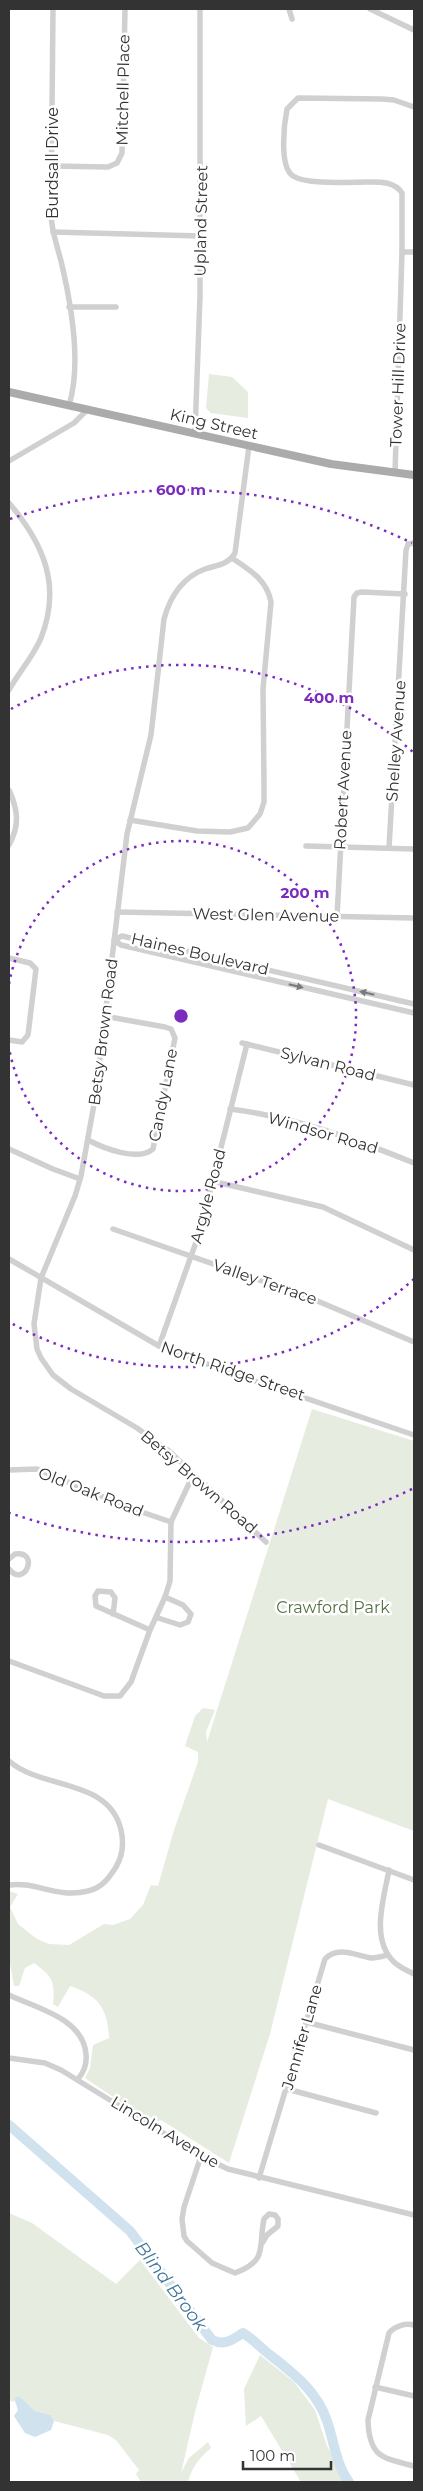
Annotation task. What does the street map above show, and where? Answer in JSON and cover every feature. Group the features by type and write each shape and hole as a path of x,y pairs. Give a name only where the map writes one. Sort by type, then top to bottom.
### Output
{"main road":[{"name":"King Street","path":"9,392 331,464 414,475"}],"street":[{"name":"Burdsall Drive","path":"53,9 51,166 53,232 70,307 74,353 69,405"},
{"name":"Mitchell Place","path":"51,166 108,167 116,163 122,153 125,9"},
{"name":"Upland Street","path":"195,433 200,236 200,9"},
{"path":"288,9 292,19"},
{"path":"370,9 414,30"},
{"name":"Tower Hill Drive","path":"395,473 402,252 402,201 400,190 380,182 321,180 292,175 287,168 284,148 286,114 290,104 298,98 382,99 394,100 414,107"},
{"path":"53,232 200,236"},
{"path":"402,252 414,252"},
{"path":"70,307 116,307"},
{"path":"9,461 74,423 88,409"},
{"path":"130,820 197,831 230,832 248,828 260,814 264,802 263,689 271,602 269,593 262,580 232,558 237,542 249,446"},
{"path":"9,503 29,527 38,543 44,557 49,587 48,610 41,638 9,690"},
{"name":"Shelley Avenue","path":"390,848 405,594 411,544"},
{"name":"Betsy Brown Road","path":"232,558 228,562 203,570 188,579 174,593 167,607 161,632 151,735 130,820 88,1140 80,1178 41,1278 34,1324 37,1349 46,1367 70,1389 137,1428 169,1451 266,1542"},
{"name":"Robert Avenue","path":"337,917 354,597 357,593 362,592 405,594"},
{"path":"9,790 18,818 14,837 9,845"},
{"path":"306,846 414,848"},
{"name":"West Glen Avenue","path":"117,912 414,918"},
{"name":"Haines Boulevard","path":"414,1004 122,936 114,940 120,945 414,1013"},
{"path":"9,958 30,963 36,969 28,1035 22,1042 9,1040"},
{"name":"Candy Lane","path":"88,1140 138,1154 146,1154 153,1149 172,1055 173,1032 165,1027 104,1016"},
{"name":"Sylvan Road","path":"245,1044 414,1085"},
{"name":"Argyle Road","path":"159,1346 191,1256 212,1181 245,1044"},
{"name":"Windsor Road","path":"230,1109 318,1128 374,1146 414,1163"},
{"path":"9,1149 80,1178"},
{"path":"212,1181 323,1207 414,1250"},
{"name":"Valley Terrace","path":"113,1229 308,1297 414,1342"},
{"name":"North Ridge Street","path":"9,1259 159,1346 223,1370 414,1435"},
{"name":"Old Oak Road","path":"9,1470 37,1469 130,1508 171,1522"},
{"path":"9,1661 104,1696 120,1696 131,1682 150,1630 158,1618 165,1597 170,1581 171,1522 193,1475"},
{"path":"9,1559 15,1554 22,1553 27,1557 29,1564 27,1571 21,1575 13,1574 9,1569"},
{"path":"158,1618 180,1625 188,1622 191,1614 189,1609 165,1597"},
{"path":"113,1614 150,1630"},
{"path":"9,1761 27,1773 90,1793 109,1804 119,1824 122,1847 120,1859 109,1878 99,1888 67,1894 19,1885 9,1886"},
{"path":"319,1845 414,1880"},
{"path":"389,1870 380,1916 380,1930 388,1955 394,1962 414,1974"},
{"name":"Jennifer Lane","path":"259,2178 287,2089 321,1968 328,1956 338,1952 354,1953 372,1958 388,1955"},
{"path":"9,1995 57,2017 77,2030 87,2056 85,2066 78,2079"},
{"path":"306,2022 414,2050"},
{"name":"Lincoln Avenue","path":"9,2058 45,2063 78,2079 201,2156 228,2169 414,2215"},
{"path":"287,2089 376,2113"},
{"path":"201,2156 182,2219 187,2241 212,2263 235,2273 250,2267 257,2259 267,2235 278,2226 278,2219 275,2215 270,2214 264,2219 263,2242"},
{"path":"414,2325 394,2327 389,2332 368,2420 371,2446 385,2458 414,2466"},
{"path":"375,2388 414,2396"}],"green space":[{"path":"209,374 232,377 248,392 248,418 211,413 206,408"},
{"name":"Crawford Park","path":"312,1409 414,1441 414,1831 328,1799 270,2034 229,2163 161,2120 152,2123 85,2078 90,2068 93,2045 109,2038 104,2011 100,2004 88,1994 70,1986 58,2007 53,2004 54,1990 51,1980 34,1963 25,1968 19,1986 14,1986 9,1958 9,1891 18,1894 10,1907 18,1924 37,1939 49,1944 69,1945 104,1924 113,1925 130,1919 143,1905 151,1885 158,1886 174,1830 198,1762 198,1752 185,1746 195,1716 203,1708 215,1710 206,1732 207,1742"},
{"path":"9,2213 32,2223 116,2284 140,2260 199,2338 213,2347 181,2473 189,2458 208,2442 211,2448 196,2463 188,2482 141,2482 136,2474 139,2470 116,2440 108,2435 54,2421 51,2415 35,2411 19,2396 14,2398 14,2402 9,2400"},
{"path":"260,2355 294,2382 315,2410 327,2446 347,2482 301,2482 261,2416 246,2426 244,2389"}],"water":[{"path":"19,2396 35,2411 51,2415 54,2421 51,2430 35,2437 25,2433 14,2416 18,2410 14,2398"}],"waterway":[{"name":"Blind Brook","path":"9,2125 130,2231 212,2340 225,2342 243,2333 287,2369 311,2392 323,2410 338,2461 349,2482"}]}
